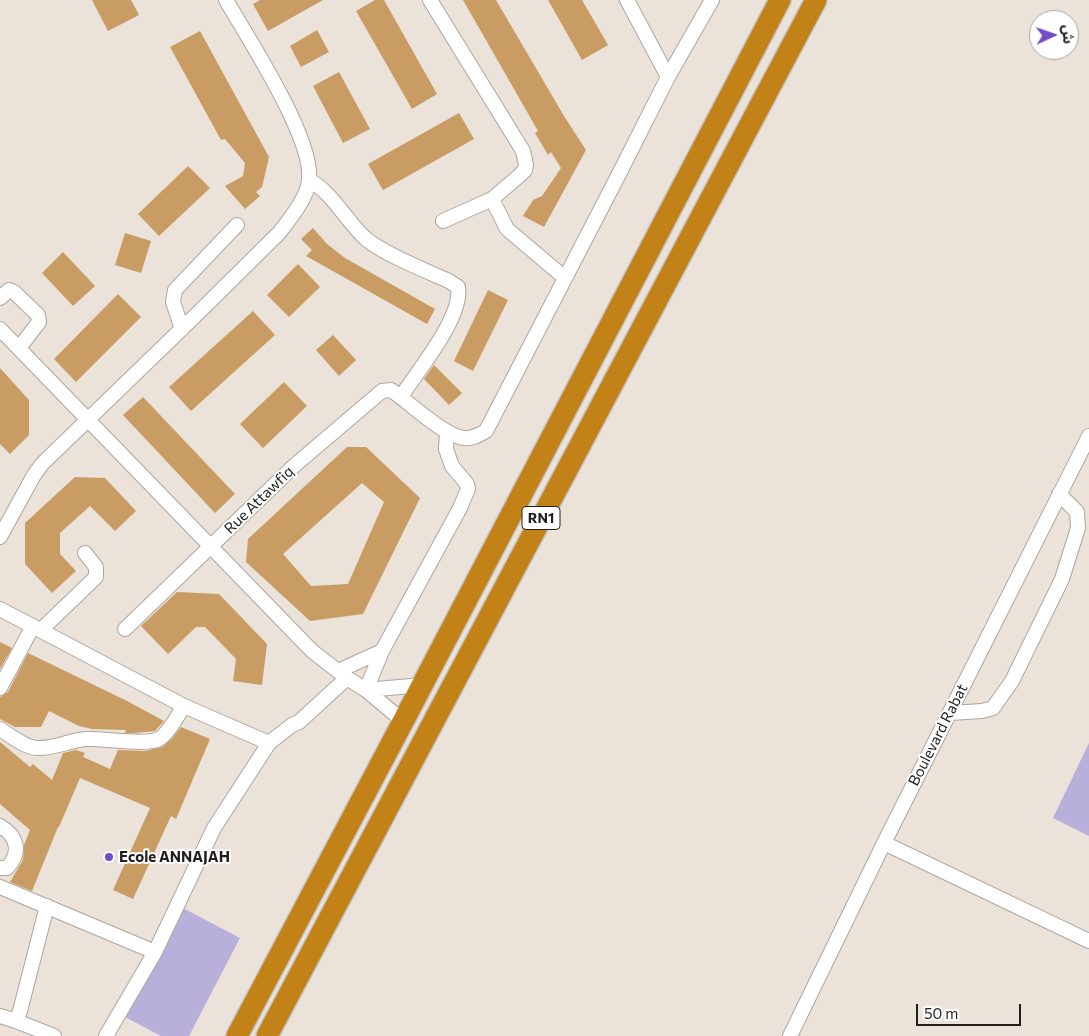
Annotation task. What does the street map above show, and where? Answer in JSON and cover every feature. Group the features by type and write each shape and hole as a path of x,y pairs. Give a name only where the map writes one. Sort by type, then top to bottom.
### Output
{"highway":[{"name":"RN1","path":"237,1036 780,0"},
{"name":"RN1","path":"267,1036 816,0"}],"street":[{"path":"0,537 34,475 55,450 279,233 298,207 309,180 308,162 295,123 226,0"},
{"path":"430,0 525,156 524,170 492,199 443,221"},
{"path":"626,0 668,76"},
{"path":"309,180 319,186 367,239 388,252 449,280 458,287 459,294 454,311 443,334 401,397 447,432 462,438 478,436 486,430 668,76 712,0"},
{"path":"492,199 507,229 565,278"},
{"path":"182,329 173,302 175,290 238,224"},
{"path":"0,298 9,290 14,292 38,315 39,322 19,348"},
{"path":"0,329 312,651 342,675 366,690 403,721"},
{"name":"Rue Attawfiq","path":"125,629 295,465 372,398 386,389 401,397"},
{"path":"366,690 382,651 460,508 468,489 465,480 452,466 446,449 447,432"},
{"name":"Boulevard Rabat","path":"796,1034 884,843 1089,436"},
{"path":"950,713 982,711 993,708 1012,681 1062,578 1078,528 1077,512 1059,494"},
{"path":"0,688 37,628 96,577 96,567 85,553"},
{"path":"0,609 184,706 269,743"},
{"path":"106,1036 155,952 214,828 269,743 299,722 342,675 382,651"},
{"path":"366,690 422,685"},
{"path":"0,729 20,742 36,748 86,739 150,742 162,737 184,706"},
{"path":"0,826 15,838 17,846 12,863 8,868 0,868"},
{"path":"884,843 1089,941"},
{"path":"0,888 155,952"},
{"path":"16,1021 47,906"},
{"path":"0,1016 54,1036"}],"shaded area":[{"path":"1089,743 1089,836 1053,818"},
{"path":"181,907 240,938 189,1036 161,1036 125,1017"}],"building":[{"path":"92,0 131,0 139,15 108,31"},
{"path":"260,0 323,0 268,31 253,4"},
{"path":"375,0 384,0 437,94 412,109 356,11"},
{"path":"463,0 496,0 586,150 544,227 523,216 533,200 542,196 561,168 551,152 548,155 535,133 538,131"},
{"path":"548,0 582,0 608,45 582,60"},
{"path":"317,30 329,52 301,67 290,46"},
{"path":"200,31 269,157 262,187 256,192 260,196 245,209 225,186 243,176 245,163 225,139 221,140 170,47"},
{"path":"339,72 370,129 343,143 313,86"},
{"path":"459,113 474,139 383,190 368,164"},
{"path":"188,166 210,188 159,236 138,214"},
{"path":"313,228 327,244 345,258 435,309 427,324 306,256 312,250 301,239"},
{"path":"125,233 151,241 141,273 115,265"},
{"path":"63,252 95,286 73,306 42,273"},
{"path":"298,264 320,287 289,317 267,295"},
{"path":"488,290 508,300 473,371 454,361"},
{"path":"118,294 141,317 76,382 54,359"},
{"path":"253,311 275,335 191,411 169,387"},
{"path":"333,335 356,360 339,376 316,350"},
{"path":"434,365 462,393 449,405 424,379"},
{"path":"0,368 29,400 29,435 10,454 0,444"},
{"path":"284,382 307,406 263,448 240,424"},
{"path":"143,397 235,494 215,513 123,415"},
{"path":"347,447 366,447 420,498 363,614 310,621 246,562 248,539","holes":["362,483 384,502 348,584 311,586 283,554"]},
{"path":"75,477 105,478 136,511 115,531 90,506 60,533 60,554 76,571 52,593 25,564 25,523"},
{"path":"177,592 219,594 267,644 262,685 233,681 236,659 205,627 196,627 168,654 141,626"},
{"path":"0,642 12,648 0,669"},
{"path":"28,653 164,721 155,731 125,733 126,730 92,729 79,726 49,711 41,727 15,727 0,719 0,697 8,692"},
{"path":"181,727 210,739 176,819 171,816 133,899 113,890 150,808 80,778 32,891 10,882 23,860 24,845 30,830 0,804 0,742 30,767 33,764 52,780 63,753 76,750 85,753 83,757 110,769 118,750 145,751 162,747 172,739"}],"place":[{"name":"Ecole ANNAJAH","path":"109,857"}]}
